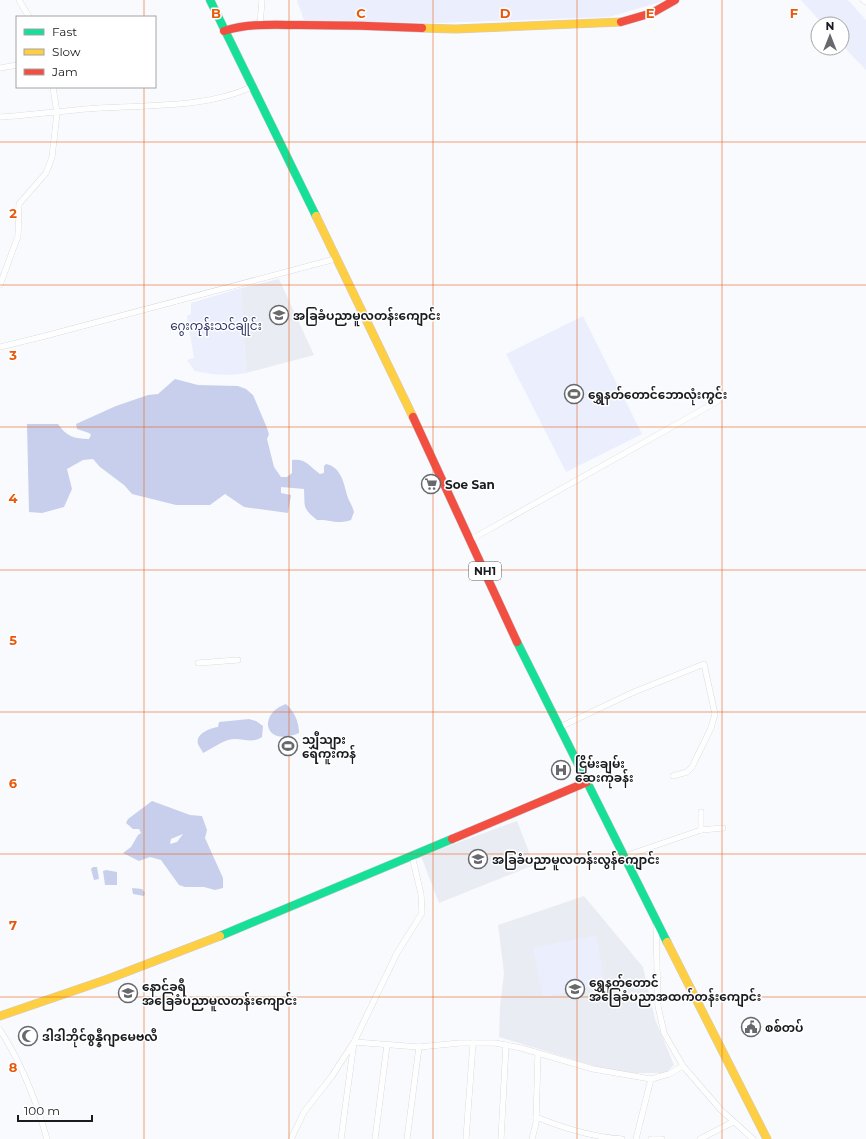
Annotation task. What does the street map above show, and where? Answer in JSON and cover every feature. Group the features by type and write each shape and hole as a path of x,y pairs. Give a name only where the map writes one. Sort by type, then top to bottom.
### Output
{"main road":[{"name":"NH1","path":"210,0 335,260 410,410 470,540 560,727 656,921 767,1139"},
{"path":"224,31 237,27 260,25 341,25 455,29 626,22 652,13 675,0"},
{"path":"0,1016 108,979 412,856 587,782"}],"street":[{"path":"19,0 28,16"},
{"path":"260,25 262,0"},
{"path":"0,68 16,65"},
{"path":"0,117 57,113 98,108 202,102 240,93 252,87"},
{"path":"0,285 18,236 19,204 46,173 52,157 57,113 53,88"},
{"path":"0,347 335,260"},
{"path":"470,540 718,401"},
{"path":"198,663 238,660"},
{"path":"560,727 634,692 704,664 715,714 711,728 692,767 687,772 673,776"},
{"path":"701,812 701,830"},
{"path":"625,856 701,830 724,828"},
{"path":"291,1139 304,1112 332,1076 354,1042 397,953 422,913 422,894 412,856"},
{"path":"656,921 658,1006 664,1033 683,1066 733,1122 753,1139"},
{"path":"0,1030 23,1071 35,1098 47,1139"},
{"path":"354,1042 419,1047 473,1042 495,1043 593,1070 651,1079 669,1074 683,1066"},
{"path":"341,1139 354,1042"},
{"path":"466,1139 473,1042"},
{"path":"374,1139 387,1045"},
{"path":"501,1139 506,1045"},
{"path":"407,1139 419,1047"},
{"path":"532,1139 536,1117 538,1054"},
{"path":"636,1139 651,1079"},
{"path":"536,1117 574,1130 607,1138 622,1139"},
{"path":"700,1139 733,1122"},
{"path":"651,1139 662,1139"}],"shaded area":[{"path":"279,279 314,355 246,373 241,288"},
{"path":"517,821 534,865 439,903 421,856"},
{"name":"ရွှေနတ်တောင် အခြေခံပညာအထက်တန်းကျောင်း","path":"584,896 643,967 655,1019 674,1065 666,1073 629,1073 608,1070 499,1037 500,1006 504,973 498,925"}],"green space":[{"path":"662,0 660,2 609,17 434,23 304,20 297,1"},
{"path":"801,0 848,0 866,20 866,70 850,53 850,16 816,16"},
{"name":"ဂွေးကုန်းသင်ချိုင်း","path":"241,288 246,373 220,375 195,371 187,360 194,358 187,316 191,314 191,303"},
{"name":"ရွှေနတ်တောင်ဘောလုံးကွင်း","path":"583,316 642,434 566,472 506,354"},
{"path":"596,935 605,985 543,997 533,948"}],"water":[{"path":"175,379 198,385 238,386 246,389 253,395 267,428 269,434 267,439 274,467 281,477 287,477 292,473 292,460 301,460 320,474 324,473 324,466 326,464 336,469 342,477 354,512 351,520 337,522 317,520 305,507 304,489 281,487 281,493 291,495 288,513 244,507 225,494 210,505 176,505 132,494 124,485 100,467 93,459 83,460 67,469 72,489 64,507 42,513 29,512 27,424 58,424 67,434 71,436 89,439 91,435 77,429 76,424 116,406 148,395 158,394"},
{"path":"286,704 296,717 299,733 287,736 278,736 272,733 268,728 268,722 271,715 277,709"},
{"path":"249,719 256,721 263,726 262,737 254,740 228,740 203,753 198,745 198,740 201,734 218,727 219,722"},
{"path":"152,801 190,815 202,816 207,830 205,838 223,878 223,888 215,890 204,887 185,887 179,885 161,860 150,857 139,861 123,853 131,847 138,835 141,833 139,829 133,829 126,823 128,819","holes":["183,834 177,842 170,844 171,839"]},
{"path":"93,867 97,867 99,879 94,880 91,869"},
{"path":"106,870 117,872 117,885 105,885 103,871"},
{"path":"132,888 142,889 145,893 144,896 133,894"}],"traffic: fast":[{"path":"210,0 316,216"},
{"path":"517,642 667,942"},
{"path":"220,936 452,839"}],"traffic: slow":[{"path":"422,28 455,29 621,22"},
{"path":"316,216 413,417"},
{"path":"0,1016 108,979 220,936"},
{"path":"667,942 767,1139"}],"traffic: jam":[{"path":"621,22 652,13 675,0"},
{"path":"224,31 233,28 271,25 345,25 422,28"},
{"path":"413,417 517,642"},
{"path":"452,839 587,782"}],"place":[{"name":"အခြခံပညာမူလတန်းကျောင်း","path":"279,315"},
{"name":"ရွှေနတ်တောင်ဘောလုံးကွင်း","path":"574,394"},
{"name":"Soe San","path":"431,484"},
{"name":"သျှီသျား ရေကူးကန်","path":"288,746"},
{"name":"ငြိမ်းချမ်း ဆေးကုခန်း","path":"561,770"},
{"name":"အခြခံပညာမူလတန်းလွန်ကျောင်း","path":"478,859"},
{"name":"ရွှေနတ်တောင် အခြေခံပညာအထက်တန်းကျောင်း","path":"575,989"},
{"name":"နောင်ခရီ အခြေခံပညာမူလတန်းကျောင်း","path":"128,993"},
{"name":"စစ်တပ်","path":"751,1027"},
{"name":"ဒါဒါဘိုင်စွန္နီဂျာမေဗလီ","path":"28,1036"}]}
